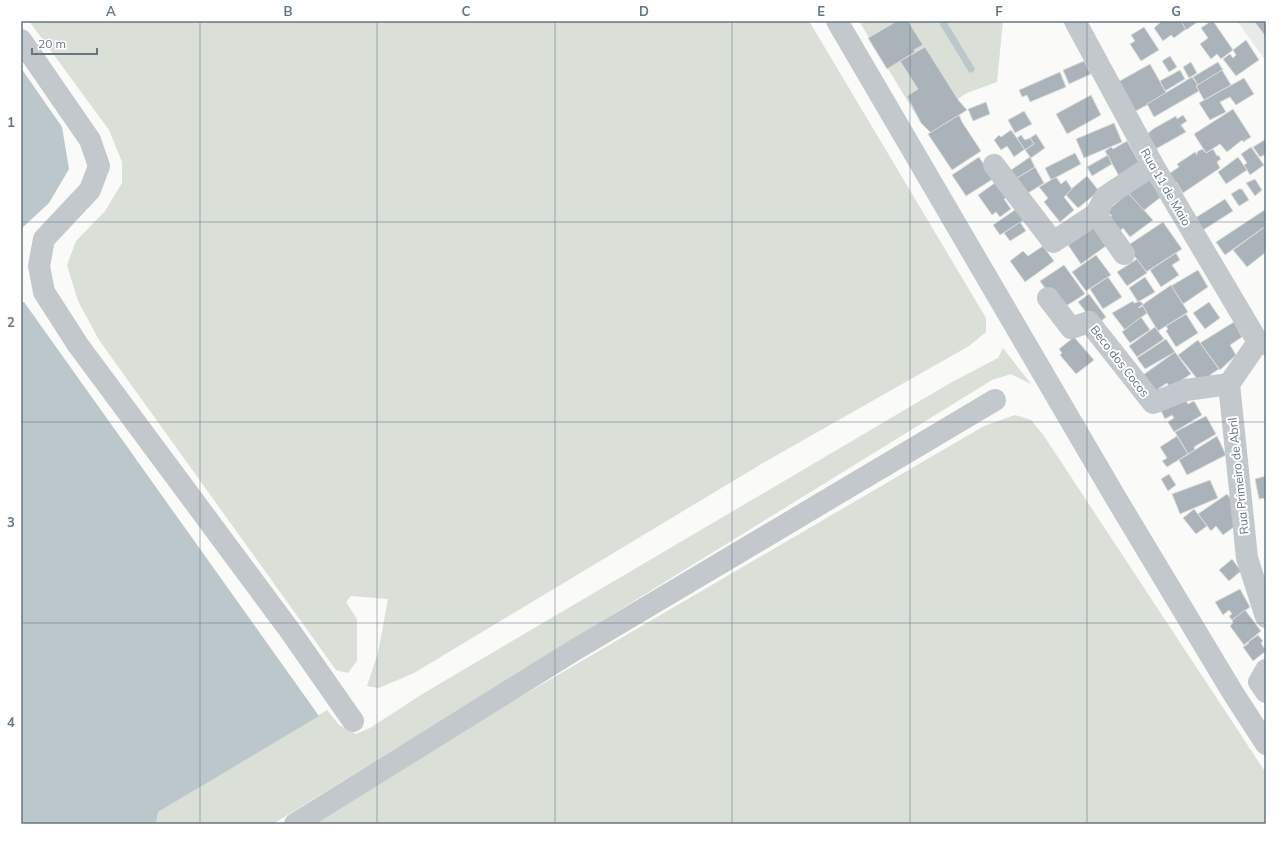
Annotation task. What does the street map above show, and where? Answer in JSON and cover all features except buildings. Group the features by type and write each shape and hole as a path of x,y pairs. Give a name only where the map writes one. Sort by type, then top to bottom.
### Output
{"lane":[{"path":"837,21 1117,500 1233,693 1266,744"},
{"name":"Rua 11 de Maio","path":"1075,21 1153,165 1262,343"},
{"path":"21,40 90,140 99,166 90,190 44,238 39,266 44,292 78,345 288,628 353,721"},
{"path":"994,165 1053,242 1096,214 1105,197 1153,165"},
{"path":"1096,214 1124,254"},
{"name":"Beco dos Cocos","path":"1048,298 1071,328 1089,322 1153,402 1186,390 1229,384"},
{"path":"1229,384 1262,343"},
{"name":"Rua Primeiro de Abril","path":"1229,384 1247,558 1266,617"},
{"path":"295,824 573,651 995,400"}],"shaded area":[{"path":"29,21 809,21 986,318 986,332 969,346 763,463 414,673 379,688 367,686 378,653 388,599 351,596 346,602 357,619 357,661 348,673 336,670 99,340 78,301 67,265 76,241 105,211 122,183 122,162 109,130"},
{"path":"859,21 1003,21 997,82 967,93 921,123"},
{"path":"1237,21 1266,21 1266,61"},
{"path":"21,68 62,127 69,169 49,203 21,229"},
{"path":"21,302 24,302 319,716 158,812 156,824 21,824"},
{"path":"1003,348 1031,384 1011,374 992,380 273,824 156,824 158,812 327,710 339,725 356,734 370,728 424,693 952,382 998,358"},
{"path":"1015,415 1031,420 1044,436 1266,773 1266,824 314,824 515,700 984,426"}],"waterway":[{"path":"942,21 971,69"}]}
